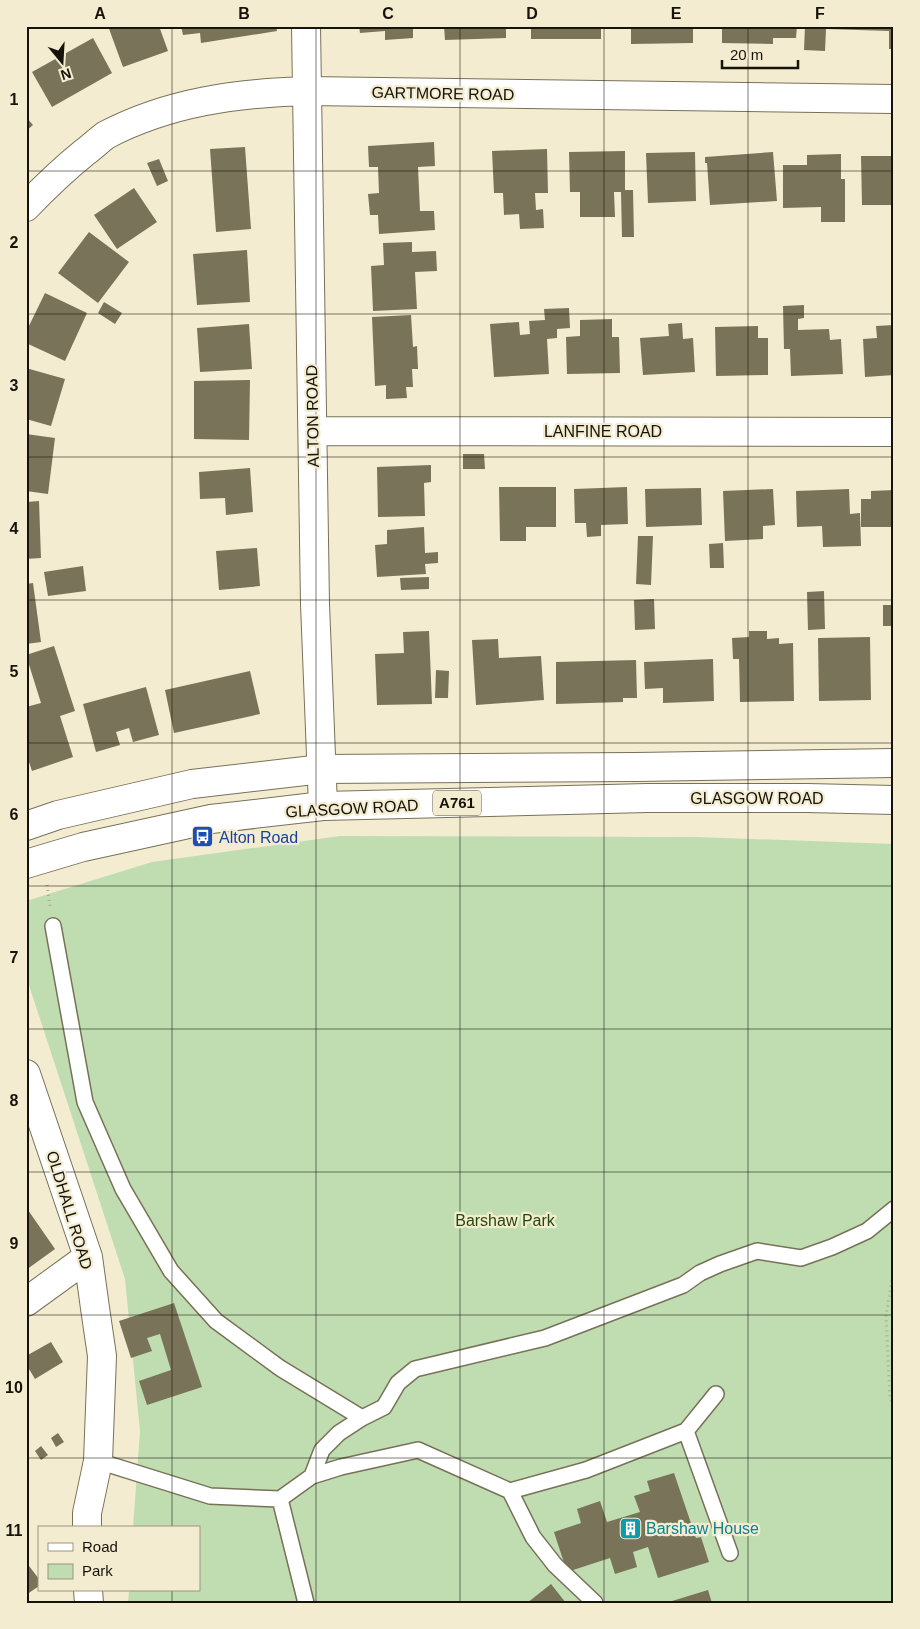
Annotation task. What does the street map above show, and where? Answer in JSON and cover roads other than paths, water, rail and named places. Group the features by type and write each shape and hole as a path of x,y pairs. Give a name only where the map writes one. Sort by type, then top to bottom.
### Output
{"street":[{"name":"ALTON ROAD","path":"306,26 315,604 323,806"},
{"name":"GARTMORE ROAD","path":"26,206 60,172 105,136 156,114 208,100 259,92 306,91 894,99"},
{"name":"LANFINE ROAD","path":"313,430 894,432"},
{"name":"GLASGOW ROAD","path":"26,826 58,815 192,784 322,769 894,763"},
{"name":"GLASGOW ROAD","path":"26,864 83,847 211,819 323,806 647,798 894,800"},
{"name":"OLDHALL ROAD","path":"26,1074 88,1257 102,1356 98,1461 87,1513 87,1526"},
{"path":"26,1302 88,1257"}],"lane":[{"path":"53,926 85,1102 123,1189 171,1272 216,1321 280,1368 362,1418"},
{"path":"312,1476 322,1450 339,1433 384,1406 398,1383 415,1369 545,1338 683,1285 700,1273 757,1251 802,1258 867,1231 894,1209"},
{"path":"510,1491 586,1470 686,1431 716,1394"},
{"path":"686,1431 730,1553"},
{"path":"98,1461 210,1496 280,1499 312,1476 340,1467 418,1450 510,1491 533,1537 555,1565 595,1603"},
{"path":"280,1499 306,1603"}],"place":[{"name":"Alton Road","path":"203,837"},
{"name":"Barshaw House","path":"630,1528"}],"park label":[{"name":"Barshaw Park","path":"505,1220"}]}
